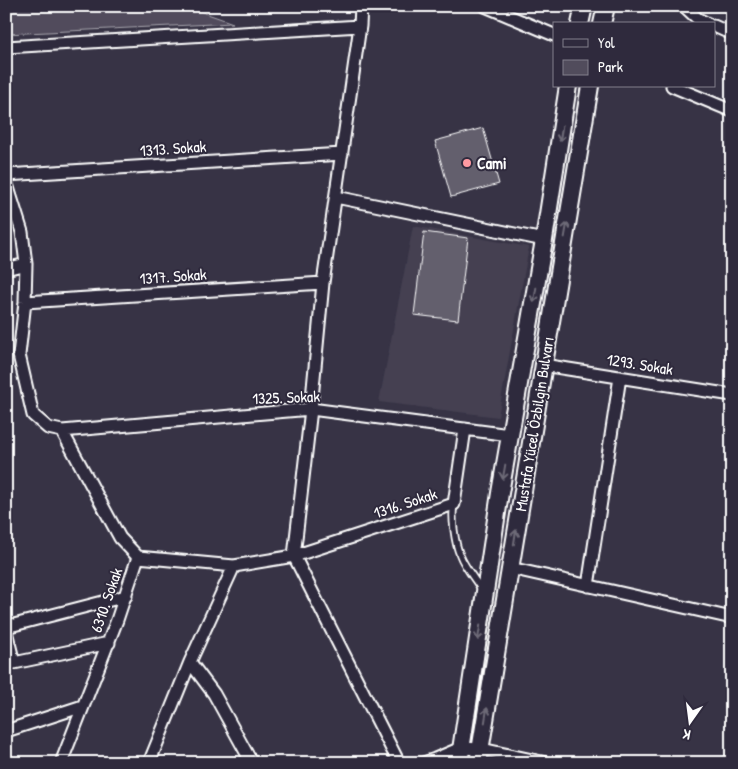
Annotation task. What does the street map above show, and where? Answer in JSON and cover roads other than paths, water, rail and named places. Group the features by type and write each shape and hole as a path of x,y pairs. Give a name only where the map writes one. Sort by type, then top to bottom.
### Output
{"street":[{"path":"361,6 360,26 323,283 294,556 399,763"},
{"path":"485,6 553,35"},
{"path":"580,22 584,6"},
{"path":"602,22 606,6"},
{"path":"684,6 704,22"},
{"path":"6,47 360,26"},
{"path":"716,27 732,34"},
{"name":"Mustafa Yücel Özbilgin Bulvarı","path":"460,756 510,435 544,240 568,88"},
{"name":"Mustafa Yücel Özbilgin Bulvarı","path":"480,756 590,88"},
{"path":"677,88 732,111"},
{"name":"1313. Sokak","path":"6,175 342,154"},
{"path":"6,181 22,232 26,264 26,302 19,355 33,415 48,428 62,431"},
{"path":"336,197 544,240"},
{"path":"6,269 26,264"},
{"name":"1317. Sokak","path":"26,302 323,283"},
{"name":"1293. Sokak","path":"543,364 732,395"},
{"path":"588,586 620,377"},
{"name":"1325. Sokak","path":"62,431 311,409 510,435"},
{"name":"1316. Sokak","path":"138,557 234,566 294,556 454,504 465,429"},
{"name":"6310. Sokak","path":"61,763 109,643 138,557 120,538 62,431"},
{"path":"149,763 190,662 234,566"},
{"path":"510,568 732,618"},
{"path":"109,643 10,664 6,629 126,596"},
{"path":"190,662 214,694 252,763"},
{"path":"6,731 83,706"},
{"path":"423,763 460,756 480,756 546,763"}],"lane":[{"path":"454,504 452,512 453,526 460,555 485,594"}],"place":[{"name":"Cami","path":"467,163"}]}
